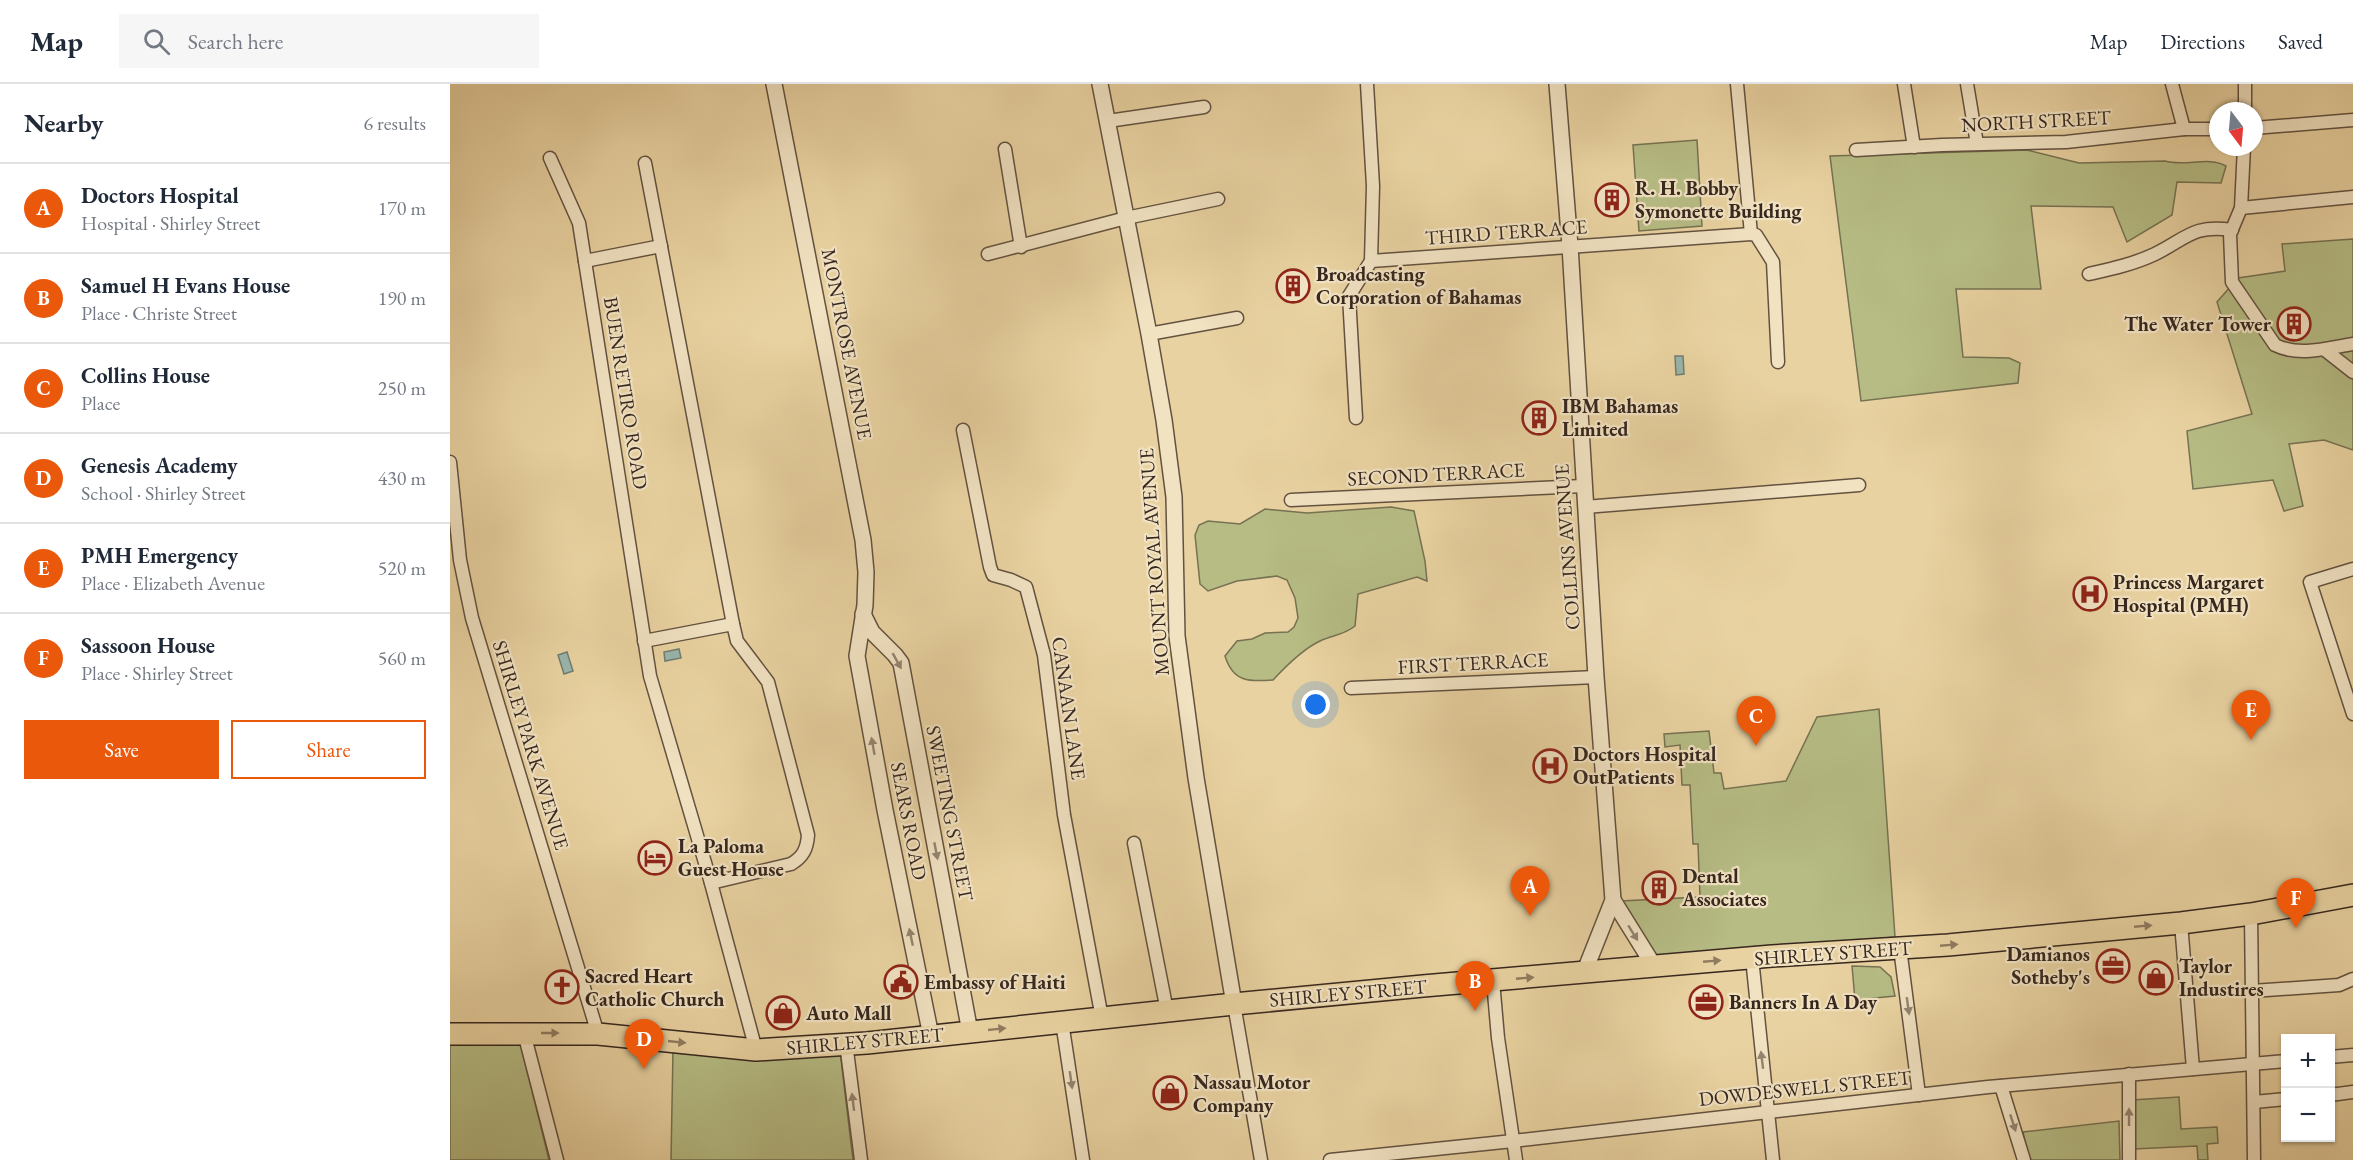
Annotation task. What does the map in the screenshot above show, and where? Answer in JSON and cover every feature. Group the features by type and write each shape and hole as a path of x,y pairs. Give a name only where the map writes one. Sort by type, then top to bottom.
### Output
{"highway":[{"name":"SHIRLEY STREET","path":"450,1034 598,1034 756,1050 931,1036 1234,1004 1584,972 1900,948 2181,923 2251,914 2353,895"}],"street":[{"name":"MONTROSE AVENUE","path":"774,84 863,540 866,572 863,614"},
{"name":"MOUNT ROYAL AVENUE","path":"1100,84 1149,334 1174,497 1177,636 1196,778 1234,1004"},
{"path":"1356,418 1349,296 1371,261 1373,186 1367,84"},
{"name":"COLLINS AVENUE","path":"1557,84 1570,246 1583,486 1613,900 1584,972"},
{"path":"1737,84 1751,234 1756,235 1773,262 1778,362"},
{"path":"1904,84 1914,147"},
{"path":"1967,84 1977,144"},
{"path":"2172,84 2184,129"},
{"path":"2245,84 2245,102"},
{"path":"1108,120 1204,107"},
{"path":"2263,127 2353,120"},
{"name":"NORTH STREET","path":"1856,150 2066,142 2184,129 2209,129"},
{"path":"1005,149 1021,247"},
{"path":"2244,156 2241,208 2232,231 2232,282 2275,345 2283,348 2325,350 2353,344"},
{"name":"BUEN RETIRO ROAD","path":"550,158 579,223 650,676 711,883 756,1050"},
{"path":"645,163 737,641 768,682 808,836 807,846 797,860 791,864 711,883"},
{"path":"2241,208 2353,197"},
{"path":"988,254 1126,218 1218,199"},
{"path":"2089,274 2156,254 2190,233 2212,228 2232,231"},
{"name":"THIRD TERRACE","path":"1371,261 1751,234"},
{"path":"585,261 661,246"},
{"path":"1149,334 1237,318"},
{"path":"2325,350 2353,372"},
{"name":"CANAAN LANE","path":"963,430 993,575 1026,587 1037,625 1044,655 1064,815 1102,1018"},
{"name":"SHIRLEY PARK AVENUE","path":"450,462 460,560 472,618 598,1034"},
{"path":"1585,507 1858,485"},
{"name":"SECOND TERRACE","path":"1291,500 1583,486"},
{"path":"2353,569 2310,582 2353,714"},
{"name":"SWEETING STREET","path":"863,614 872,632 896,655 901,663 970,1032"},
{"name":"SEARS ROAD","path":"863,614 857,656 885,810 931,1036"},
{"path":"644,641 733,624"},
{"name":"FIRST TERRACE","path":"1351,688 1596,677"},
{"path":"1134,843 1167,1011"},
{"name":"COLLINS AVENUE","path":"1613,900 1654,966"},
{"path":"2251,914 2254,1160"},
{"path":"2181,923 2193,1069"},
{"path":"1900,948 1919,1095"},
{"path":"1752,958 1773,1160"},
{"path":"2252,991 2339,985 2353,980"},
{"path":"1493,981 1498,1038 1516,1160"},
{"path":"1234,1004 1261,1160"},
{"path":"1062,1022 1083,1160"},
{"path":"524,1033 557,1160"},
{"path":"846,1043 861,1160"},
{"path":"2335,1057 2353,1055"},
{"name":"DOWDESWELL STREET","path":"1329,1160 1513,1142 2001,1086 2281,1061"},
{"path":"2129,1074 2129,1160"},
{"path":"2001,1086 2024,1160"},
{"path":"2335,1094 2353,1092"},
{"path":"2254,1102 2281,1099"}],"green space":[{"path":"1697,140 1702,226 1639,231 1633,145"},
{"path":"2027,150 2079,163 2165,161 2173,163 2212,162 2226,166 2221,183 2177,182 2172,215 2127,242 2113,207 2031,206 2041,289 1956,289 1963,357 2009,358 2020,363 2018,383 1861,401 1830,156"},
{"path":"2353,239 2353,450 2324,440 2289,444 2303,506 2284,511 2273,480 2193,489 2187,431 2252,414 2217,302 2238,278 2285,271 2282,244"},
{"path":"1391,507 1414,511 1427,581 1417,577 1358,594 1355,626 1307,648 1273,680 1256,681 1237,676 1228,665 1225,656 1237,641 1252,639 1265,633 1288,632 1294,627 1298,618 1295,598 1287,580 1277,576 1237,581 1208,591 1200,584 1195,535 1199,525 1208,521 1240,524 1265,509 1307,513"},
{"path":"1879,709 1895,937 1656,960 1621,901 1700,897 1698,844 1693,844 1690,785 1682,785 1680,745 1665,747 1664,734 1709,731 1714,773 1721,773 1724,789 1786,781 1817,717"},
{"path":"1852,966 1880,967 1891,977 1895,996 1855,1000"},
{"path":"519,1038 549,1160 450,1160 450,1040"},
{"path":"673,1050 840,1051 853,1160 671,1160"},
{"path":"2179,1097 2181,1129 2217,1127 2218,1143 2207,1144 2208,1160 2198,1160 2197,1146 2134,1149 2132,1100"},
{"path":"2119,1121 2120,1160 2029,1160 2023,1132"}],"water":[{"path":"1675,356 1683,356 1684,374 1676,375"},
{"path":"679,649 681,658 665,661 664,652"},
{"path":"567,652 573,671 564,674 558,655"}],"place":[{"name":"R. H. Bobby Symonette Building","path":"1612,200"},
{"name":"Broadcasting Corporation of Bahamas","path":"1293,286"},
{"name":"The Water Tower","path":"2294,324"},
{"name":"IBM Bahamas Limited","path":"1539,418"},
{"name":"Princess Margaret Hospital (PMH)","path":"2090,594"},
{"name":"PMH Emergency","path":"2251,740"},
{"name":"Collins House","path":"1756,746"},
{"name":"Doctors Hospital OutPatients","path":"1550,766"},
{"name":"La Paloma Guest House","path":"655,858"},
{"name":"Dental Associates","path":"1659,888"},
{"name":"Doctors Hospital","path":"1530,916"},
{"name":"Sassoon House","path":"2296,928"},
{"name":"Damianos Sotheby's","path":"2113,966"},
{"name":"Taylor Industires","path":"2156,978"},
{"name":"Embassy of Haiti","path":"901,982"},
{"name":"Sacred Heart Catholic Church","path":"562,987"},
{"name":"Banners In A Day","path":"1706,1002"},
{"name":"Samuel H Evans House","path":"1475,1011"},
{"name":"Auto Mall","path":"783,1013"},
{"name":"Genesis Academy","path":"644,1069"},
{"name":"Nassau Motor Company","path":"1170,1093"}]}
